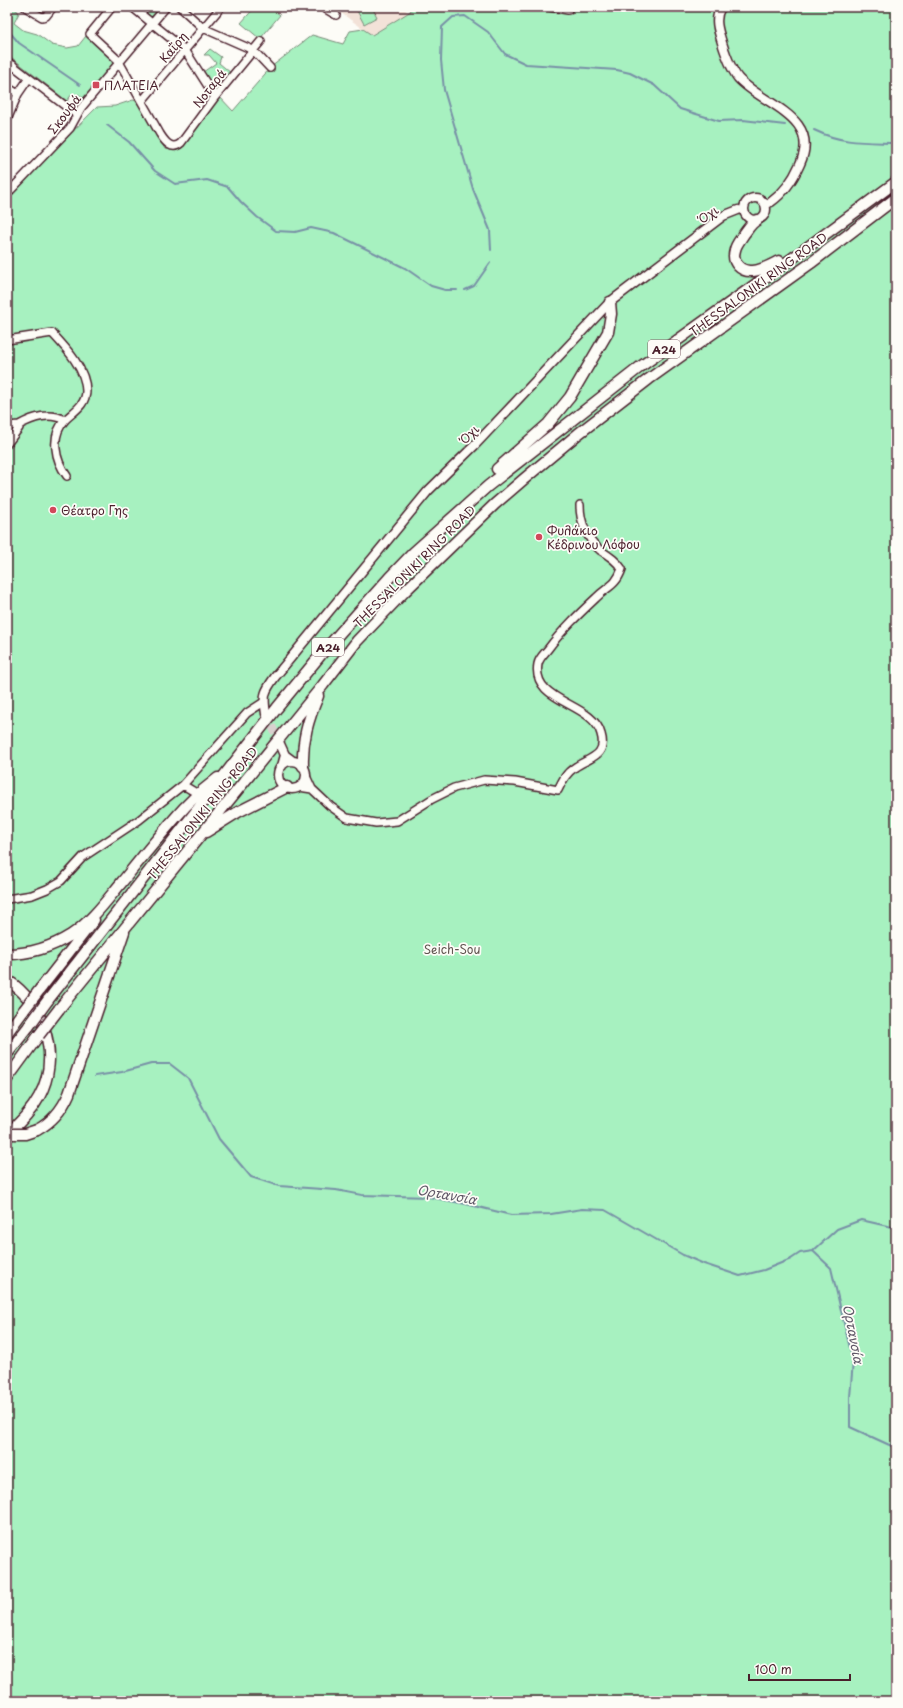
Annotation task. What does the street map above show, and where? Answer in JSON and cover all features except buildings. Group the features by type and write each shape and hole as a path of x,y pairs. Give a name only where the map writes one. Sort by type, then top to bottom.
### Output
{"highway":[{"name":"THESSALONIKI RING ROAD","path":"7,1054 225,774 328,646 389,578 440,528 488,486 640,367 802,252 896,182"},
{"name":"THESSALONIKI RING ROAD","path":"7,1079 59,1009 127,924 323,685 358,640 394,603 495,504 578,434 649,379 811,263 896,198"},
{"path":"756,220 735,247 734,258 740,268 751,271 762,269 802,252"},
{"path":"440,528 457,504 538,435 563,407 580,381 608,332 611,314 610,302"},
{"path":"304,771 304,740 308,721 323,685"},
{"path":"7,1032 89,927 106,901 169,824 198,794 225,774"},
{"path":"199,836 238,812 287,787"},
{"path":"7,954 37,950 62,940 72,934 106,901"},
{"path":"7,1134 25,1134 38,1130 56,1116 63,1106 69,1094 127,924"},
{"path":"7,980 22,992 38,1015 46,1037 49,1062 47,1077 39,1097 22,1121 7,1134"}],"main road":[{"path":"721,7 717,16 718,26 728,60 734,73 754,92 792,117 799,125 803,136 804,154 797,170 782,194 771,202 762,217 756,220 750,219 741,212 748,201 755,199 771,202"},
{"path":"761,201 765,207 765,210"},
{"name":"Όχι","path":"266,714 264,702 265,690 428,491 474,446 610,302 723,216 741,212"},
{"path":"280,744 285,755 304,771 302,784 298,787 287,787 279,779 278,775 285,755"},
{"path":"282,766 289,761 293,761"}],"street":[{"path":"25,7 41,17 46,16 53,7"},
{"path":"112,7 90,34 120,62 142,101"},
{"path":"132,7 184,50 215,97"},
{"name":"Σκουφά","path":"7,194 70,128 81,108 166,7"},
{"path":"180,7 203,28 253,50 270,68"},
{"name":"Καΐρη","path":"142,101 220,7"},
{"path":"322,7 336,15"},
{"path":"550,7 568,10"},
{"name":"Νοταρά","path":"142,101 164,140 169,145 174,147 181,143 215,97 260,41"},
{"path":"7,73 10,63 77,115"},
{"path":"7,120 18,94 29,78"},
{"path":"7,86 18,94"},
{"path":"7,340 52,333 72,357 82,376 86,391 83,401 78,410 65,420 58,435 56,449 59,465 67,476"},
{"path":"7,426 19,425 41,416 58,416 65,420"},
{"path":"7,444 18,430 19,425"},
{"path":"304,771 312,789 330,806 347,818 376,823 397,821 432,799 454,788 484,780 515,782 558,790 565,776 574,767 597,755 602,745 601,734 596,723 584,713 552,696 544,687 537,674 538,662 556,638 598,596 618,580 622,569 617,562 599,549 590,538 583,527 580,514 580,505"},
{"path":"7,899 32,894 47,889 61,881 83,857 139,820 183,784 247,713 264,702"},
{"path":"183,784 198,794"},
{"path":"298,787 312,789"}],"shaded area":[{"path":"339,7 403,7 408,13 372,35 341,13"}],"green space":[{"path":"7,7 14,7 19,13 14,23 23,30 37,34 52,45 67,48 78,46 86,36 115,61 84,99 78,94 76,96 72,94 67,101 7,54"},
{"path":"139,7 160,7 151,17"},
{"path":"255,7 270,7 280,15 260,39 241,23"},
{"path":"355,7 372,7 377,17 364,24"},
{"name":"Seich-Sou","path":"409,7 536,7 559,13 572,11 573,7 896,7 896,1701 7,1701 7,198 97,107 115,106 133,100 137,101 165,149 175,150 182,148 219,96 233,111 271,67 312,35 343,44 350,31 363,29 372,35 411,11"},
{"path":"210,49 221,57 219,63 231,73 228,77 225,74 222,77 219,75 209,82 203,72 216,63 209,55 204,55"}],"waterway":[{"path":"491,250 490,230 473,189 444,90 441,60 442,27 453,17 465,16 488,32 505,54 526,64 617,70 630,73 654,85 680,109 719,121 743,120 785,125"},
{"path":"7,29 19,43 80,85"},
{"path":"107,125 129,142 155,171 175,184 207,180 228,187 257,217 276,231 295,232 311,228 334,233 405,268 431,286 445,290 457,290"},
{"path":"814,130 825,135 845,140 896,143"},
{"path":"465,290 474,286 490,263"},
{"name":"Ορτανσία","path":"95,1076 122,1072 151,1064 170,1064 188,1078 219,1139 251,1177 279,1186 336,1190 362,1195 429,1197 511,1215 551,1214 582,1209 605,1210 683,1255 740,1276 764,1270 791,1259 800,1253 813,1251 831,1268 853,1361 850,1397 850,1427 896,1448"},
{"name":"Ορτανσία","path":"813,1251 837,1229 861,1220 896,1228"}],"tunnel":[{"path":"267,715 280,744"}],"place":[{"name":"ΠΛΑΤΕΙΑ","path":"96,85"},
{"name":"Θέατρο Γης","path":"53,510"},
{"name":"Φυλάκιο Κέδρινου Λόφου","path":"539,537"}]}
